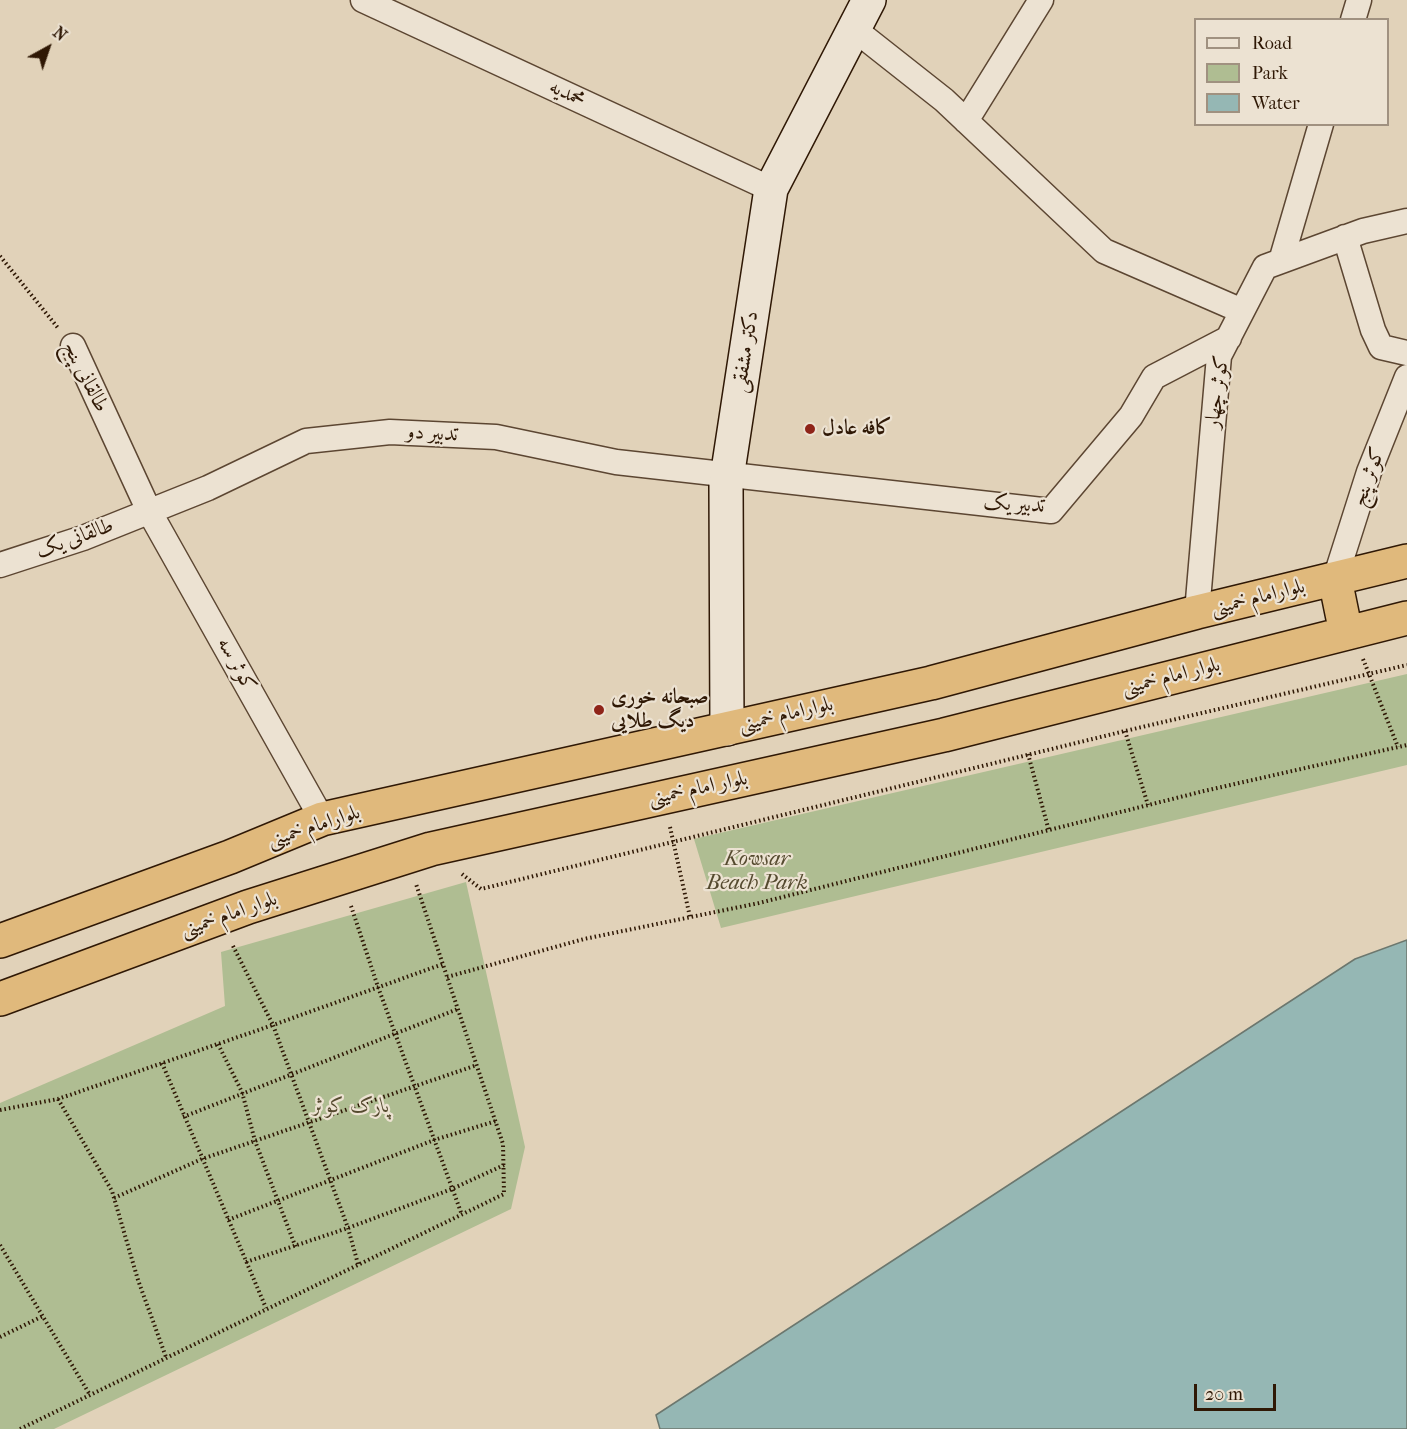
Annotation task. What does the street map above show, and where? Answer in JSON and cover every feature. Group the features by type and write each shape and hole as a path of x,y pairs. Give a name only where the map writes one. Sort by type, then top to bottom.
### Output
{"highway":[{"name":"بلوارامام خمینی","path":"0,941 230,857 322,819 931,683 1197,612 1407,561"},
{"path":"1335,579 1350,632"},
{"name":"بلوار امام خمینی","path":"0,999 248,907 430,849 944,735 1407,618"}],"street":[{"name":"محمدیه","path":"363,0 771,189"},
{"name":"دکتر مشفقی","path":"727,729 727,474 771,189 869,0"},
{"path":"966,121 1041,0"},
{"path":"1354,18 1359,0"},
{"path":"854,29 966,121 1104,251 1242,311"},
{"path":"1281,261 1321,126"},
{"name":"کوثر چهار","path":"1197,612 1219,356 1265,267 1345,237 1407,221"},
{"path":"1345,237 1373,330 1381,347 1407,353"},
{"name":"تدبیر یک","path":"727,474 1051,511 1131,416 1154,377 1229,338"},
{"name":"طالقانی پنج","path":"74,346 149,511"},
{"name":"کوثر پنج","path":"1335,579 1369,472 1407,377"},
{"name":"تدبیر دو","path":"149,511 208,488 306,441 390,432 496,437 616,462 727,474"},
{"name":"طالقانی یک","path":"0,565 83,538 149,511"},
{"name":"کوثر سه","path":"149,511 322,819"}],"path":[{"name":"طالقانی پنج","path":"0,256 74,346"},
{"path":"1350,632 1398,747"},
{"path":"456,868 481,889 1028,754 1407,665"},
{"path":"1125,731 1148,806"},
{"path":"447,977 584,939 759,903 1148,806 1407,745"},
{"path":"1028,754 1049,831"},
{"path":"662,797 690,917"},
{"path":"340,877 462,1215"},
{"path":"20,1429 504,1194 503,1144 415,880 425,878"},
{"path":"228,935 273,1025 292,1073 348,1228 358,1264"},
{"path":"0,1110 58,1099 443,964"},
{"path":"183,1117 458,1009"},
{"path":"218,1044 242,1092 255,1141 296,1248"},
{"path":"162,1063 266,1308"},
{"path":"114,1198 201,1159 477,1065"},
{"path":"58,1099 114,1198 138,1281 166,1357"},
{"path":"228,1220 434,1140 496,1121"},
{"path":"246,1263 296,1248 452,1188 504,1165"},
{"path":"0,1245 90,1395"},
{"path":"0,1336 43,1316"}],"green space":[{"name":"Kowsar Beach Park","path":"1407,674 1407,765 721,928 694,839"},
{"name":"پارک کوثر","path":"466,882 525,1147 511,1209 54,1429 0,1429 0,1103 225,1006 221,952"}],"water":[{"path":"1407,940 1407,1429 660,1429 656,1415 1355,959"}],"place":[{"name":"کافه عادل","path":"810,429"},
{"name":"صبحانه خوری دیگ طلایی","path":"599,710"}]}
